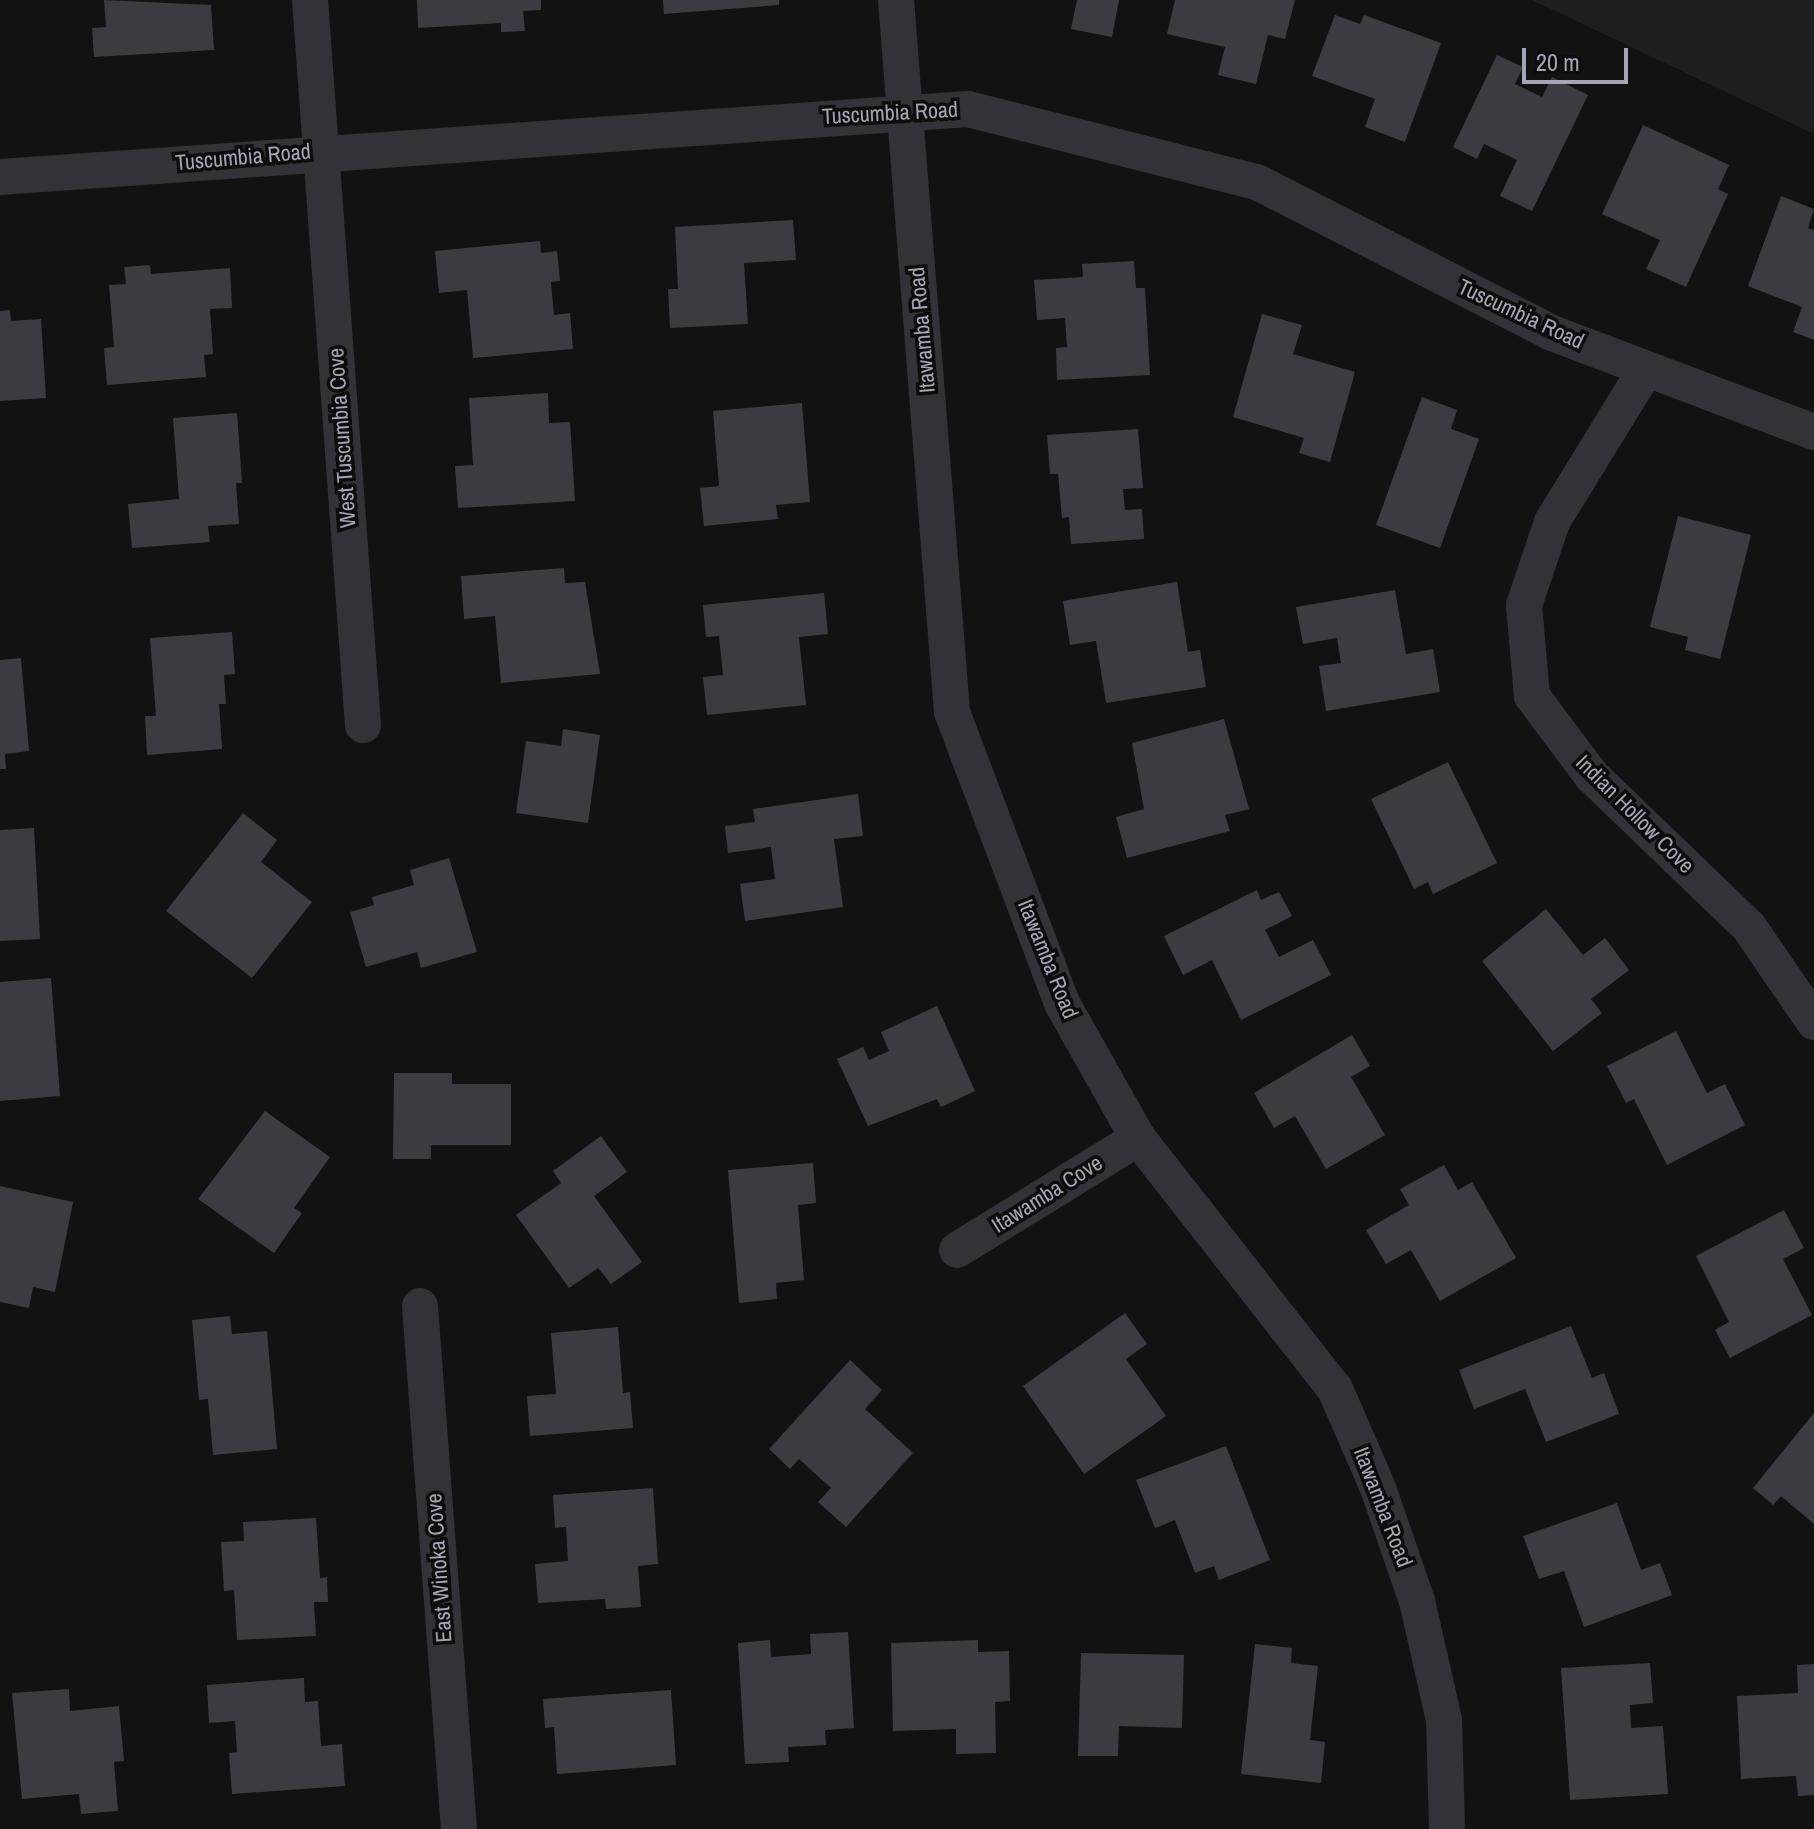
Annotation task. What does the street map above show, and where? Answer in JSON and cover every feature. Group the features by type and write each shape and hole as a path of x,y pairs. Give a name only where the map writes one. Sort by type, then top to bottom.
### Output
{"street":[{"name":"West Tuscumbia Cove","path":"310,0 363,725"},
{"name":"Itawamba Road","path":"896,0 952,712 1063,1005 1138,1138 1335,1389 1378,1488 1417,1601 1444,1720 1447,1829"},
{"name":"Tuscumbia Road","path":"0,177 320,151 968,109 1257,182 1552,333 1814,432"},
{"name":"Indian Hollow Cove","path":"1646,369 1552,522 1524,605 1532,696 1591,775 1749,927 1814,1022"},
{"name":"Itawamba Cove","path":"957,1250 1138,1138"},
{"name":"East Winoka Cove","path":"420,1306 459,1829"}],"shaded area":[{"path":"1532,0 1814,0 1814,134"}],"building":[{"path":"104,0 211,5 214,50 94,57 92,28 106,27"},
{"path":"417,0 541,0 541,10 523,11 525,31 501,32 501,23 418,28"},
{"path":"663,0 779,0 779,5 664,14"},
{"path":"1077,0 1119,0 1112,37 1071,29"},
{"path":"1175,0 1295,0 1285,39 1268,35 1256,84 1218,75 1225,47 1167,34"},
{"path":"1335,15 1360,24 1364,15 1441,43 1405,142 1365,127 1375,99 1312,76"},
{"path":"1497,55 1523,67 1515,84 1542,97 1552,77 1588,95 1532,211 1500,196 1517,160 1484,144 1477,159 1453,147"},
{"path":"1643,125 1729,165 1718,189 1728,194 1686,287 1646,269 1660,240 1602,214"},
{"path":"1781,196 1814,209 1808,228 1814,230 1814,340 1793,332 1802,307 1748,286"},
{"path":"793,220 796,260 744,263 748,324 670,328 668,289 678,289 675,227"},
{"path":"540,241 541,253 557,251 560,281 551,282 554,315 570,313 573,349 473,358 467,290 439,293 435,251"},
{"path":"1134,261 1136,288 1145,288 1150,375 1057,380 1056,348 1067,347 1065,318 1037,320 1034,280 1083,277 1082,264"},
{"path":"150,265 151,274 230,268 232,308 210,309 213,354 204,355 206,377 107,385 104,348 114,347 109,285 126,284 124,267"},
{"path":"10,310 11,321 41,319 46,398 0,401 0,311"},
{"path":"1262,314 1302,325 1293,354 1355,372 1330,462 1299,453 1304,438 1233,417"},
{"path":"548,393 549,423 570,422 575,501 458,508 455,466 473,465 469,398"},
{"path":"1422,397 1457,410 1451,429 1479,439 1440,548 1376,525"},
{"path":"802,403 810,502 776,505 778,519 704,526 700,488 719,486 713,411"},
{"path":"237,413 242,483 236,483 239,524 208,526 210,542 132,548 128,504 179,499 173,418"},
{"path":"1138,429 1143,488 1123,489 1125,510 1142,509 1144,539 1071,544 1069,517 1062,518 1058,474 1050,474 1047,435"},
{"path":"1678,516 1751,535 1720,659 1685,650 1688,637 1650,627"},
{"path":"564,568 565,583 585,582 600,674 501,683 495,616 464,619 461,576"},
{"path":"1177,582 1188,652 1200,650 1206,687 1106,703 1096,641 1070,645 1063,601"},
{"path":"1395,590 1406,654 1433,649 1440,692 1326,711 1319,666 1341,663 1337,638 1303,644 1296,607"},
{"path":"824,593 828,634 799,637 806,705 707,715 703,677 723,675 719,636 706,637 703,605"},
{"path":"232,632 235,674 224,675 226,704 219,704 222,749 147,755 145,716 156,716 150,638"},
{"path":"21,658 29,751 5,754 6,769 0,769 0,660"},
{"path":"1224,719 1249,809 1225,815 1230,831 1127,858 1116,817 1144,809 1132,743"},
{"path":"563,729 600,735 588,823 516,813 526,741 561,746"},
{"path":"1448,762 1497,863 1433,894 1428,882 1414,889 1371,799"},
{"path":"858,794 863,836 834,839 843,907 745,921 740,884 775,879 771,847 728,853 725,826 755,822 753,809"},
{"path":"243,813 277,840 261,862 312,902 252,978 166,911"},
{"path":"34,828 40,939 0,941 0,830"},
{"path":"449,858 477,952 421,968 417,952 366,967 350,912 374,905 372,897 414,885 410,870"},
{"path":"1257,890 1261,900 1279,892 1292,916 1265,930 1279,957 1313,940 1331,975 1241,1020 1212,960 1183,975 1164,936"},
{"path":"1546,909 1583,955 1605,938 1629,970 1591,999 1602,1013 1553,1051 1482,961"},
{"path":"51,978 60,1096 0,1101 0,982"},
{"path":"937,1006 975,1091 941,1107 937,1099 868,1126 837,1059 863,1047 869,1060 889,1051 881,1032"},
{"path":"1676,1031 1707,1093 1725,1084 1745,1125 1667,1165 1634,1099 1626,1103 1607,1066"},
{"path":"1352,1035 1370,1066 1351,1077 1385,1135 1326,1169 1295,1116 1274,1128 1254,1093"},
{"path":"394,1073 452,1073 452,1084 511,1084 511,1145 431,1145 431,1159 393,1159"},
{"path":"265,1111 330,1157 294,1208 302,1213 274,1253 198,1199"},
{"path":"601,1136 627,1172 594,1196 642,1262 611,1284 598,1268 569,1288 516,1215 561,1183 553,1171"},
{"path":"813,1163 816,1203 798,1205 804,1280 776,1283 777,1299 739,1303 728,1170"},
{"path":"1444,1165 1458,1190 1472,1182 1516,1258 1440,1301 1411,1250 1386,1264 1366,1230 1409,1205 1400,1189"},
{"path":"0,1186 73,1202 55,1292 33,1287 29,1308 0,1302"},
{"path":"1784,1210 1804,1248 1783,1259 1812,1315 1730,1358 1715,1330 1729,1322 1696,1256"},
{"path":"1125,1313 1147,1344 1126,1359 1166,1416 1084,1474 1023,1386"},
{"path":"230,1316 232,1334 267,1331 277,1449 213,1455 208,1399 199,1400 192,1320"},
{"path":"1571,1326 1592,1378 1604,1373 1619,1414 1546,1442 1525,1389 1474,1409 1459,1370"},
{"path":"618,1327 623,1393 630,1392 633,1428 530,1436 527,1396 556,1394 551,1333"},
{"path":"850,1360 882,1390 865,1409 913,1453 846,1527 818,1502 831,1488 799,1459 790,1469 769,1449"},
{"path":"1814,1413 1814,1524 1781,1496 1773,1505 1753,1488"},
{"path":"1226,1446 1270,1560 1219,1580 1214,1566 1195,1573 1175,1520 1155,1528 1136,1480"},
{"path":"653,1488 658,1564 638,1566 641,1607 606,1609 605,1599 538,1603 535,1564 568,1561 566,1527 555,1528 553,1495"},
{"path":"1617,1503 1641,1570 1660,1563 1672,1595 1584,1627 1564,1571 1539,1579 1523,1536"},
{"path":"316,1518 320,1578 327,1577 328,1602 314,1602 316,1636 237,1640 234,1590 224,1591 221,1542 244,1541 243,1522"},
{"path":"848,1632 854,1728 825,1730 826,1745 788,1747 789,1762 745,1764 738,1643 770,1640 771,1657 811,1654 810,1634"},
{"path":"978,1640 978,1652 1009,1651 1010,1701 995,1702 996,1753 956,1754 956,1729 893,1731 891,1643"},
{"path":"1255,1644 1292,1648 1291,1663 1318,1666 1310,1740 1325,1742 1321,1783 1241,1774"},
{"path":"1081,1653 1184,1655 1182,1728 1119,1726 1118,1756 1078,1756"},
{"path":"1650,1663 1653,1703 1630,1705 1631,1728 1663,1726 1668,1794 1570,1800 1561,1668"},
{"path":"1814,1664 1814,1795 1798,1796 1796,1776 1741,1779 1737,1696 1798,1693 1797,1665"},
{"path":"304,1678 305,1702 318,1701 321,1746 342,1744 345,1786 232,1794 229,1753 237,1752 235,1721 209,1723 207,1685"},
{"path":"69,1689 70,1711 119,1706 124,1761 114,1762 118,1811 81,1814 79,1794 22,1799 12,1693"},
{"path":"671,1690 676,1765 557,1774 554,1727 545,1728 543,1699"}]}
